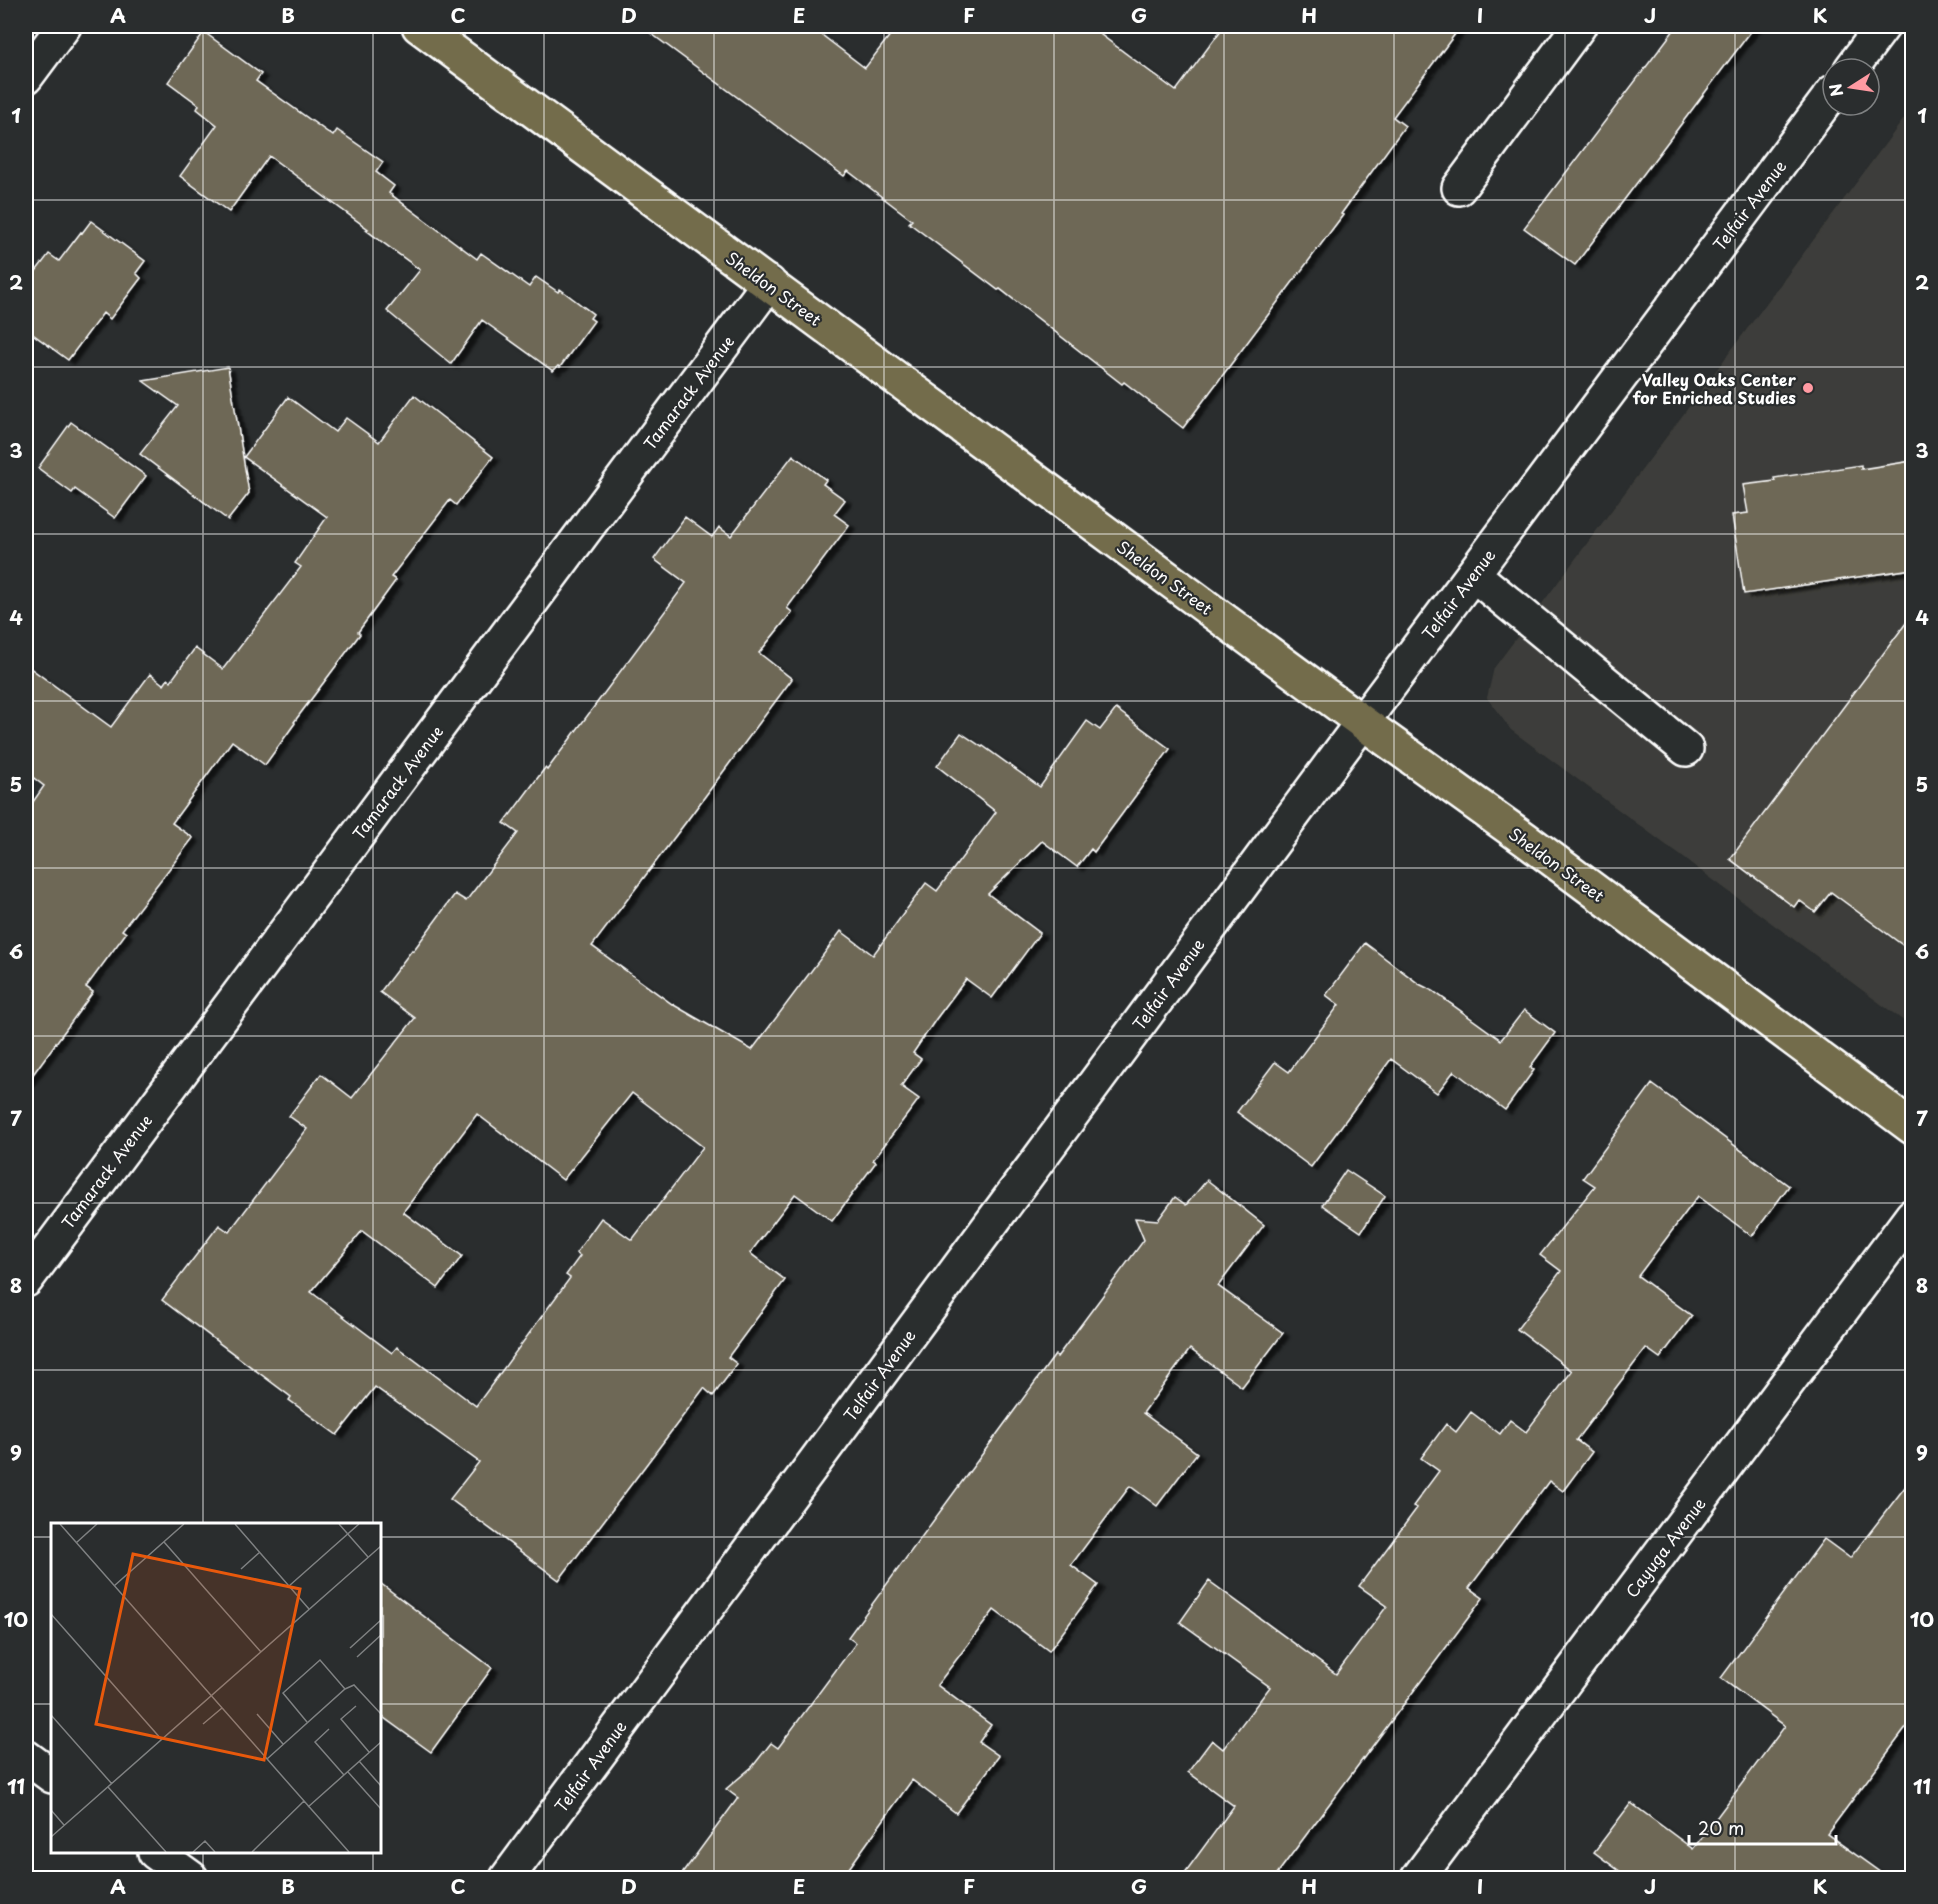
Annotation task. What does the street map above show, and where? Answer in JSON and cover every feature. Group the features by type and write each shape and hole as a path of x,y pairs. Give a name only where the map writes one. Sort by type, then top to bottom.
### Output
{"main road":[{"name":"Sheldon Street","path":"419,26 1912,1126"}],"street":[{"path":"26,77 64,26"},
{"path":"1459,188 1579,26"},
{"path":"1860,57 1883,26"},
{"name":"Telfair Avenue","path":"507,1878 1362,722 1821,109"},
{"name":"Tamarack Avenue","path":"26,1280 769,284"},
{"path":"1473,574 1686,748"},
{"name":"Cayuga Avenue","path":"1418,1878 1912,1216"},
{"path":"26,1757 51,1775"},
{"path":"158,1853 192,1878"}],"shaded area":[{"name":"Valley Oaks Center for Enriched Studies","path":"1912,108 1912,1027 1511,730 1487,698 1494,668"}],"building":[{"path":"641,26 810,26 865,68 897,26 1089,26 1176,91 1224,26 1461,26 1393,117 1405,126 1341,214 1343,215 1183,428 909,223 912,220 848,171 844,176"},
{"path":"1677,26 1755,26 1575,265 1524,228"},
{"path":"204,32 261,74 256,81 333,136 337,130 383,162 376,172 394,186 389,193 477,259 481,253 529,287 536,277 558,292 560,289 593,314 590,318 594,321 560,367 558,366 553,371 482,320 451,364 387,311 420,270 269,156 229,212 180,176 217,125 197,109 199,105 168,82"},
{"path":"91,221 145,261 136,273 141,278 110,319 103,313 68,360 26,329 26,284 49,254 59,261"},
{"path":"228,367 249,493 228,520 140,454 178,406 143,381"},
{"path":"414,395 493,457 456,505 450,500 391,577 396,580 358,632 360,634 265,765 232,741 172,823 193,838 122,930 126,933 86,987 93,992 26,1084 26,812 44,786 26,772 26,665 111,727 150,674 164,685 168,679 171,681 195,648 223,669 301,567 295,563 327,517 244,457 288,397 335,432 346,418 379,442"},
{"path":"71,422 146,476 115,518 75,489 72,493 38,468"},
{"path":"793,455 826,480 823,484 845,500 834,514 849,525 787,608 792,612 759,653 792,679 592,946 672,1004 752,1050 841,931 873,955 926,883 937,891 996,812 937,766 961,733 1040,787 1087,721 1100,730 1116,709 1170,749 1094,852 1091,849 1077,867 1042,841 988,894 1040,933 992,998 966,979 936,1019 913,1053 921,1059 901,1086 919,1099 873,1160 876,1162 832,1221 795,1194 750,1253 785,1280 728,1357 737,1364 713,1396 704,1388 559,1580 450,1499 479,1462 375,1387 337,1435 289,1400 291,1397 162,1300 219,1225 229,1232 307,1129 289,1116 321,1074 352,1098 415,1018 380,992 455,894 466,901 518,833 504,823 545,768 547,770 686,583 654,559 685,517 712,537 719,527 731,536","holes":["632,1093 703,1147 632,1240 601,1218 576,1253 580,1256 566,1275 570,1278 476,1406 397,1347 392,1353 311,1292 362,1231 438,1288 462,1256 403,1212 477,1114 563,1180"]},
{"path":"1912,461 1912,569 1744,594 1732,515 1748,513 1743,485 1861,465 1861,469"},
{"path":"1912,615 1912,952 1831,892 1815,912 1799,900 1794,907 1730,859"},
{"path":"1365,943 1419,984 1433,991 1501,1040 1524,1010 1555,1033 1530,1067 1534,1070 1505,1110 1454,1071 1437,1093 1391,1059 1311,1167 1237,1112 1275,1062 1289,1072 1339,1005 1326,995"},
{"path":"1652,1084 1789,1186 1752,1236 1698,1196 1638,1276 1692,1316 1660,1358 1646,1348 1576,1440 1592,1452 1563,1491 1549,1481 1469,1588 1483,1598 1274,1878 1181,1878 1234,1806 1188,1772 1212,1740 1223,1749 1270,1687 1180,1622 1209,1581 1336,1674 1387,1606 1359,1586 1417,1508 1413,1506 1439,1471 1421,1458 1446,1424 1456,1432 1471,1412 1500,1434 1510,1420 1526,1432 1572,1371 1517,1329 1561,1271 1540,1255 1595,1186 1583,1178"},
{"path":"1346,1170 1385,1196 1361,1232 1322,1205"},
{"path":"1207,1180 1264,1225 1218,1286 1283,1333 1242,1387 1190,1349 1143,1413 1197,1453 1157,1506 1130,1486 1071,1565 1098,1585 1049,1651 994,1610 937,1685 991,1725 979,1742 999,1756 956,1813 912,1780 842,1878 679,1878 738,1798 726,1789 753,1766 771,1743 778,1748 856,1643 848,1637 1055,1355 1057,1357 1144,1240 1135,1218 1158,1220 1175,1197 1186,1205"},
{"path":"1912,1478 1912,1720 1827,1834 1888,1878 1629,1878 1594,1852 1631,1803 1693,1849 1785,1726 1721,1678 1824,1539 1850,1558"},
{"path":"381,1584 492,1668 431,1752 381,1716"}],"place":[{"name":"Valley Oaks Center for Enriched Studies","path":"1808,388"}]}
